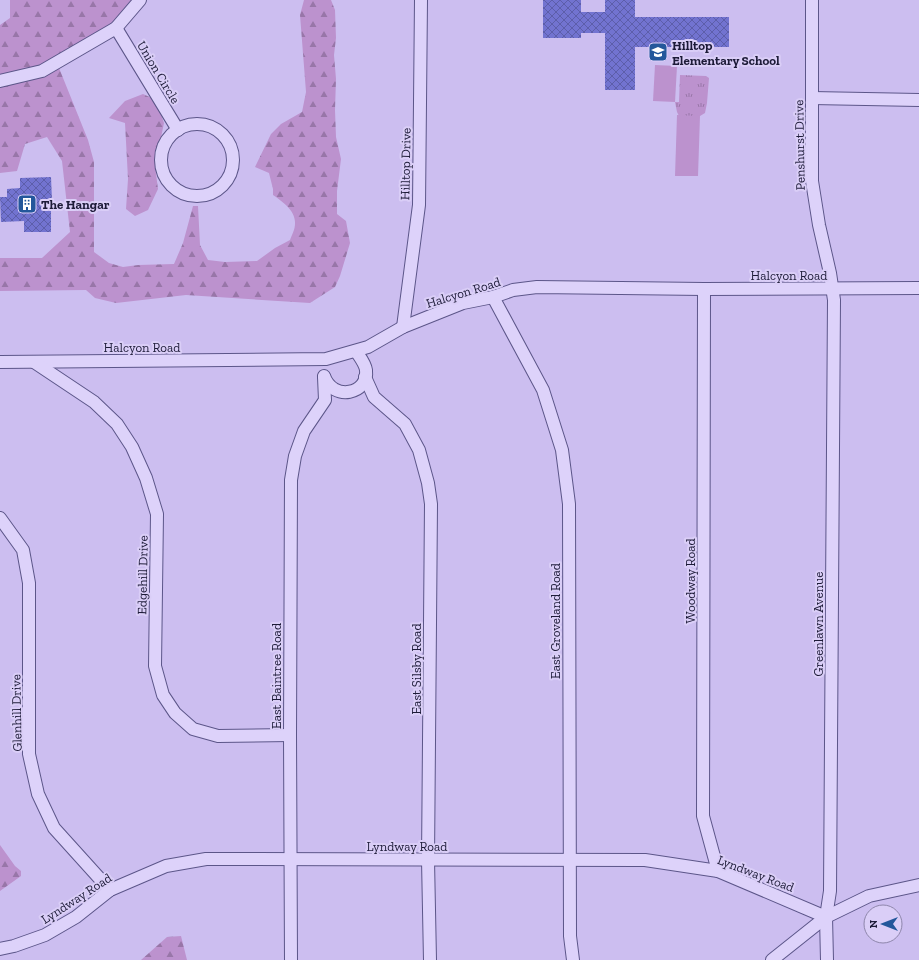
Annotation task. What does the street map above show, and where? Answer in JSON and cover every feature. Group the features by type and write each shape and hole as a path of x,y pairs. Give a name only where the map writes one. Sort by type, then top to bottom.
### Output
{"street":[{"path":"0,82 42,71 116,28 140,0"},
{"name":"Hilltop Drive","path":"403,327 419,205 421,0"},
{"name":"Penshurst Drive","path":"812,0 812,181 819,225 832,288"},
{"name":"Union Circle","path":"116,28 178,130"},
{"path":"812,98 919,100"},
{"path":"194,124 209,126 218,131 226,140 232,152 232,166 225,182 214,192 206,195 185,195 173,188 166,180 162,171 162,149 168,138 178,130 194,124"},
{"name":"Halcyon Road","path":"0,362 326,359 368,347 403,327 463,304 494,298 513,290 537,287 704,289 919,288"},
{"name":"Greenlawn Avenue","path":"827,960 826,917 830,883 834,300 832,288"},
{"name":"Woodway Road","path":"704,289 703,816 718,871"},
{"name":"East Groveland Road","path":"494,298 543,390 562,450 569,504 569,860 570,936 573,960"},
{"path":"326,359 324,370 325,400 358,388 362,383 366,370 356,351"},
{"name":"Edgehill Drive","path":"34,362 94,402 117,424 132,447 146,478 157,514 155,666 163,696 175,713 192,729 218,736 290,735"},
{"path":"324,377 327,383 338,392 374,396"},
{"name":"East Silsby Road","path":"365,377 374,396 405,424 419,450 428,483 431,512 428,860 430,960"},
{"name":"East Baintree Road","path":"291,960 291,480 295,456 304,431 325,400"},
{"name":"Glenhill Drive","path":"0,518 22,550 29,583 29,754 38,794 54,828 110,890"},
{"name":"Lyndway Road","path":"0,949 14,946 45,935 76,917 110,890 166,866 206,859 645,860 718,871 826,917"},
{"path":"772,960 826,917 869,896 919,885"}],"green space":[{"path":"10,0 140,0 116,28 57,63 88,140 94,162 94,252 109,263 123,267 174,264 183,243 193,206 198,206 200,245 208,260 225,262 257,261 275,248 290,240 295,226 295,219 288,207 273,195 269,173 255,167 271,134 281,124 302,112 306,92 300,15 304,0 331,0 335,10 336,38 334,55 336,79 336,137 341,159 337,191 337,214 346,221 350,243 335,287 310,303 186,295 116,303 95,298 86,290 0,291 0,258 42,258 70,232 62,161 47,137 25,144 17,171 0,173 0,25 10,18"},
{"path":"655,65 677,66 675,102 653,101"},
{"path":"680,75 706,76 709,78 705,113 700,116 679,116 677,112 675,102 679,102"},
{"path":"143,94 156,100 164,123 155,166 158,189 148,210 135,216 126,209 128,179 125,123 109,118 125,101"},
{"path":"677,115 700,116 698,176 675,176"},
{"path":"0,845 15,866 21,871 21,876 0,891"},
{"path":"181,936 187,960 141,960 167,937"}],"building":[{"path":"543,0 581,0 581,12 605,12 605,0 635,0 635,17 729,17 729,47 635,47 635,90 605,90 605,33 581,33 581,38 543,38"},
{"name":"The Hangar","path":"51,177 52,200 54,202 54,207 51,209 51,232 24,232 24,221 1,222 0,197 7,197 7,189 20,188 20,178"}],"place":[{"name":"Hilltop Elementary School","path":"658,52"},
{"name":"The Hangar","path":"27,204"}]}
